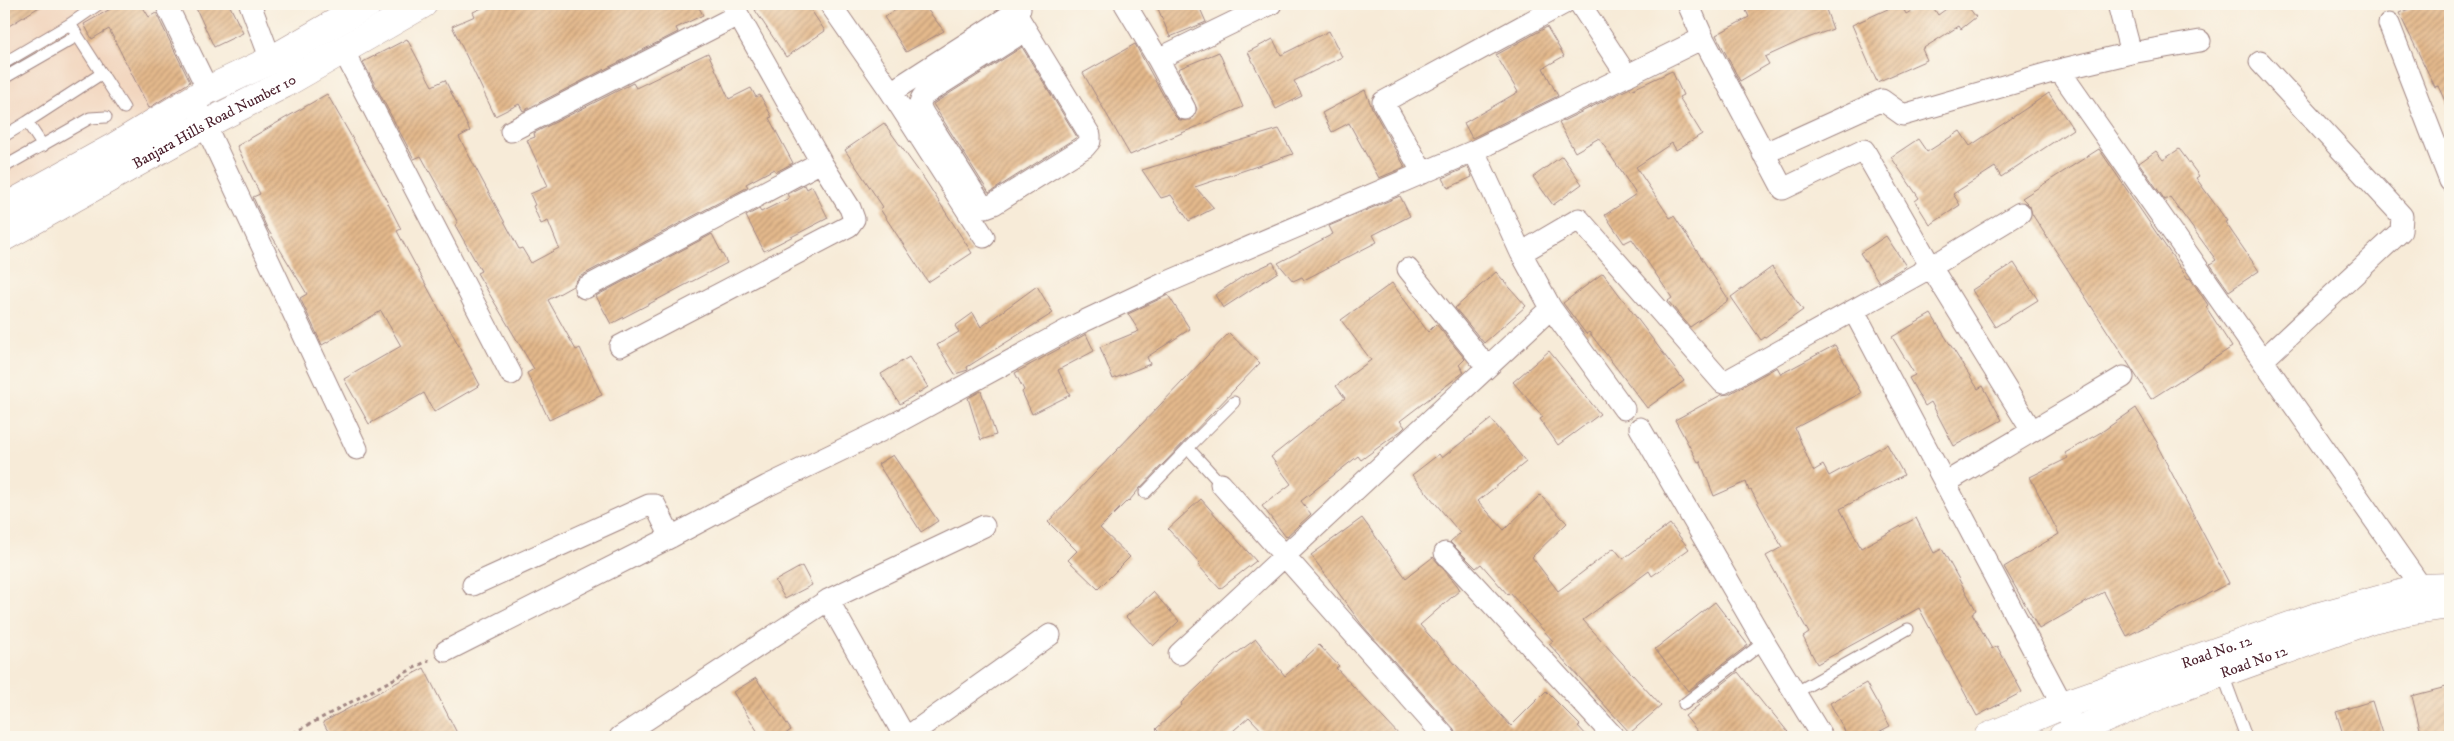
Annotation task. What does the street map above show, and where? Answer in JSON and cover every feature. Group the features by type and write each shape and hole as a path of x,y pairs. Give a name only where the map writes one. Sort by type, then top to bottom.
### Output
{"main road":[{"name":"Banjara Hills Road Number 10","path":"4,208 126,131 271,60 368,4"},
{"name":"Banjara Hills Road Number 10","path":"4,237 206,124 284,84 423,4"},
{"name":"Road No. 12","path":"1988,737 2063,705 2316,617 2422,588 2450,587"},
{"name":"Road No 12","path":"2069,734 2163,694 2372,619 2407,611 2450,605"}],"street":[{"path":"166,4 200,95 206,124 357,449"},
{"path":"250,4 271,60"},
{"path":"830,4 891,92 926,132 981,204 986,207 994,204 1085,147 1090,141 1090,135 1026,30 1017,10 891,92"},
{"path":"1125,4 1185,109"},
{"path":"1158,60 1271,4"},
{"path":"1423,173 1383,102 1563,4"},
{"path":"1580,4 1627,76"},
{"path":"2118,4 2131,54"},
{"path":"1691,5 1703,38 1783,189 1864,150 1931,267 2032,431"},
{"path":"511,131 735,10 821,162 850,208 854,219 849,226 620,346"},
{"path":"2388,24 2450,181"},
{"path":"984,237 926,132 919,100 924,94 1026,30"},
{"path":"446,651 767,486 887,428 1078,324 1163,284 1474,152 1703,38"},
{"path":"1764,154 1882,100 1903,115 2059,70 2200,41"},
{"path":"343,50 511,374"},
{"path":"2260,62 2402,216 2401,231 2263,360"},
{"path":"2059,70 2422,588"},
{"path":"1474,152 1521,253 1551,308 1624,409"},
{"path":"585,288 821,162"},
{"path":"1521,253 1579,219 1723,383 1931,267 2020,213"},
{"path":"1408,269 1487,368"},
{"path":"1179,654 1551,308"},
{"path":"1854,311 2063,705 2069,734"},
{"path":"1945,483 2123,377"},
{"path":"1640,428 1764,642 1822,737"},
{"path":"1222,484 1445,737"},
{"path":"473,585 649,505 655,505 671,537"},
{"path":"620,737 828,600 984,526"},
{"path":"1445,553 1614,737"},
{"path":"828,600 906,737 1050,635"}],"lane":[{"path":"4,63 70,24 99,4"},
{"path":"70,24 124,108"},
{"path":"4,78 77,36"},
{"path":"4,136 102,74"},
{"path":"4,167 90,118 106,117"},
{"path":"27,122 43,146"},
{"path":"1145,494 1234,402"},
{"path":"1188,448 1222,484"},
{"path":"1795,693 1908,629"},
{"path":"1684,704 1764,642"},
{"path":"2222,672 2246,737"}],"path":[{"path":"286,737 446,651"}],"shaded area":[{"path":"4,4 146,4 192,94 4,202"}],"building":[{"path":"4,4 44,4 4,29"},
{"path":"119,4 141,4 149,17 156,13 190,82 149,108 109,29 92,39 84,24"},
{"path":"194,4 229,4 243,33 214,47"},
{"path":"491,4 697,4 703,15 676,28 678,32 523,111 519,104 495,116 452,26 475,16 473,12"},
{"path":"764,4 807,4 825,31 786,57 755,10"},
{"path":"906,4 923,4 944,31 906,52 884,17"},
{"path":"1156,4 1198,4 1206,22 1170,37"},
{"path":"1743,4 1824,4 1833,29 1802,40 1765,57 1769,64 1740,81 1716,35 1749,17"},
{"path":"1901,4 1906,14 1923,4 1931,4 1938,15 1953,4 1966,4 1976,17 1961,29 1959,26 1922,49 1927,60 1877,82 1852,25"},
{"path":"2421,4 2450,4 2450,112 2438,86 2435,87 2399,13"},
{"path":"1547,27 1564,56 1543,68 1558,96 1472,138 1464,123 1518,92 1496,55"},
{"path":"1329,31 1342,57 1294,81 1302,96 1276,109 1248,52 1273,39 1281,55"},
{"path":"407,39 432,86 445,80 470,131 459,137 519,249 522,248 531,263 559,248 548,221 541,224 533,206 535,205 530,194 548,186 527,140 535,137 534,133 633,83 636,88 708,53 729,99 751,88 756,97 760,95 772,117 769,118 793,163 776,172 774,169 746,184 748,187 579,277 573,286 548,300 576,350 580,348 602,395 549,420 527,373 534,369 477,273 481,271 455,225 458,223 421,156 414,159 363,62"},
{"path":"1135,44 1174,115 1179,120 1191,120 1197,109 1178,69 1219,52 1243,107 1130,155 1083,73"},
{"path":"1022,47 1077,137 989,193 933,104"},
{"path":"1672,71 1683,95 1679,97 1702,134 1676,150 1672,143 1636,167 1670,218 1674,216 1729,300 1690,327 1668,301 1672,298 1632,239 1624,243 1605,215 1636,194 1599,138 1575,152 1559,123 1630,88 1631,90"},
{"path":"1365,90 1372,108 1405,167 1379,178 1349,123 1332,132 1322,113"},
{"path":"2049,93 2073,129 2001,177 1995,167 1953,194 1960,205 1930,225 1915,201 1919,198 1891,157 1918,139 1927,152 1960,131 1970,146"},
{"path":"327,94 375,178 401,229 397,231 480,385 434,412 424,393 369,424 344,379 401,346 381,311 322,345 300,298 307,294 267,228 253,197 260,194 237,146"},
{"path":"884,123 925,180 972,253 928,282 880,209 883,207 845,150"},
{"path":"1279,129 1293,154 1195,187 1214,208 1189,221 1171,195 1161,198 1142,170"},
{"path":"2099,149 2188,279 2190,278 2232,347 2151,399 2032,214 2030,206 2022,198"},
{"path":"2179,149 2199,176 2196,178 2227,221 2225,222 2259,271 2229,291 2210,264 2216,260 2170,197 2165,200 2139,163 2156,151 2163,160"},
{"path":"1562,156 1582,184 1553,205 1533,177"},
{"path":"1468,167 1472,177 1448,188 1443,178"},
{"path":"805,185 807,189 812,186 828,218 764,251 746,216 759,209 761,212 789,198 787,194"},
{"path":"1400,196 1410,216 1373,235 1377,242 1304,280 1302,277 1293,281 1278,263 1333,234 1329,226"},
{"path":"712,234 727,263 611,324 596,296"},
{"path":"1886,236 1906,266 1879,282 1860,253"},
{"path":"1273,262 1278,272 1223,308 1215,295 1245,275"},
{"path":"2014,263 2038,300 1995,327 1972,290"},
{"path":"1772,267 1803,310 1761,340 1731,297"},
{"path":"1496,272 1526,306 1484,343 1455,308"},
{"path":"1603,273 1684,381 1647,408 1589,332 1586,334 1563,303"},
{"path":"1392,283 1428,332 1436,324 1465,359 1459,365 1464,372 1400,421 1405,427 1402,430 1361,460 1358,456 1301,501 1311,514 1286,537 1262,506 1291,484 1271,457 1345,398 1336,386 1371,360 1341,320"},
{"path":"1037,286 1053,313 967,367 968,370 955,374 937,345 959,332 955,326 973,313 981,327"},
{"path":"1168,295 1190,329 1147,357 1150,364 1113,379 1100,347 1139,331 1128,314"},
{"path":"1931,314 1978,389 1983,386 2002,420 1954,446 1931,402 1925,406 1909,378 1915,375 1892,337"},
{"path":"1229,333 1260,363 1129,501 1100,528 1130,557 1098,589 1068,560 1077,551 1048,522"},
{"path":"1086,334 1094,351 1058,370 1070,395 1032,414 1022,392 1024,390 1015,373"},
{"path":"1835,345 1861,393 1795,428 1813,471 1823,465 1829,476 1887,444 1904,475 1840,509 1861,548 1916,518 1934,553 1942,549 1976,610 1972,613 1992,649 1997,646 2022,692 1977,716 1919,608 1817,664 1803,637 1809,633 1766,556 1782,547 1751,490 1749,491 1746,482 1714,496 1700,461 1698,462 1675,420 1721,395 1729,394 1777,367 1781,374"},
{"path":"1549,351 1600,414 1558,445 1540,419 1543,417 1513,382"},
{"path":"909,357 928,387 900,404 881,374"},
{"path":"981,391 996,435 981,440 968,398"},
{"path":"2136,408 2158,444 2229,583 2127,636 2104,592 2039,629 2004,567 2059,534 2030,477 2068,458 2065,453 2103,431"},
{"path":"1491,419 1526,462 1478,501 1504,530 1540,495 1567,523 1532,557 1558,591 1614,548 1623,559 1670,524 1689,549 1652,576 1649,571 1583,620 1661,706 1630,733 1549,644 1553,641 1510,593 1508,595 1481,564 1476,568 1450,542 1460,533 1412,475 1439,454 1442,458"},
{"path":"893,455 938,521 921,532 878,464"},
{"path":"1201,499 1256,561 1220,589 1198,565 1200,563 1168,529"},
{"path":"1362,518 1406,578 1433,557 1457,585 1460,590 1420,625 1511,726 1546,691 1580,725 1578,726 1588,737 1457,737 1454,729 1362,625 1311,555"},
{"path":"802,566 812,585 785,599 775,581"},
{"path":"1153,592 1179,621 1153,646 1126,617"},
{"path":"1715,602 1748,645 1688,691 1655,649"},
{"path":"1256,639 1285,676 1319,645 1339,666 1336,668 1401,737 1268,737 1249,717 1226,737 1164,737 1156,729 1222,664"},
{"path":"424,668 459,737 331,737 323,722"},
{"path":"1738,672 1792,737 1702,737 1685,716 1699,705 1698,703"},
{"path":"756,678 791,730 781,737 761,737 733,692"},
{"path":"1866,683 1890,726 1869,737 1848,737 1830,703"},
{"path":"2450,686 2450,737 2422,737 2412,696"},
{"path":"2372,701 2383,737 2344,737 2336,712"}]}
